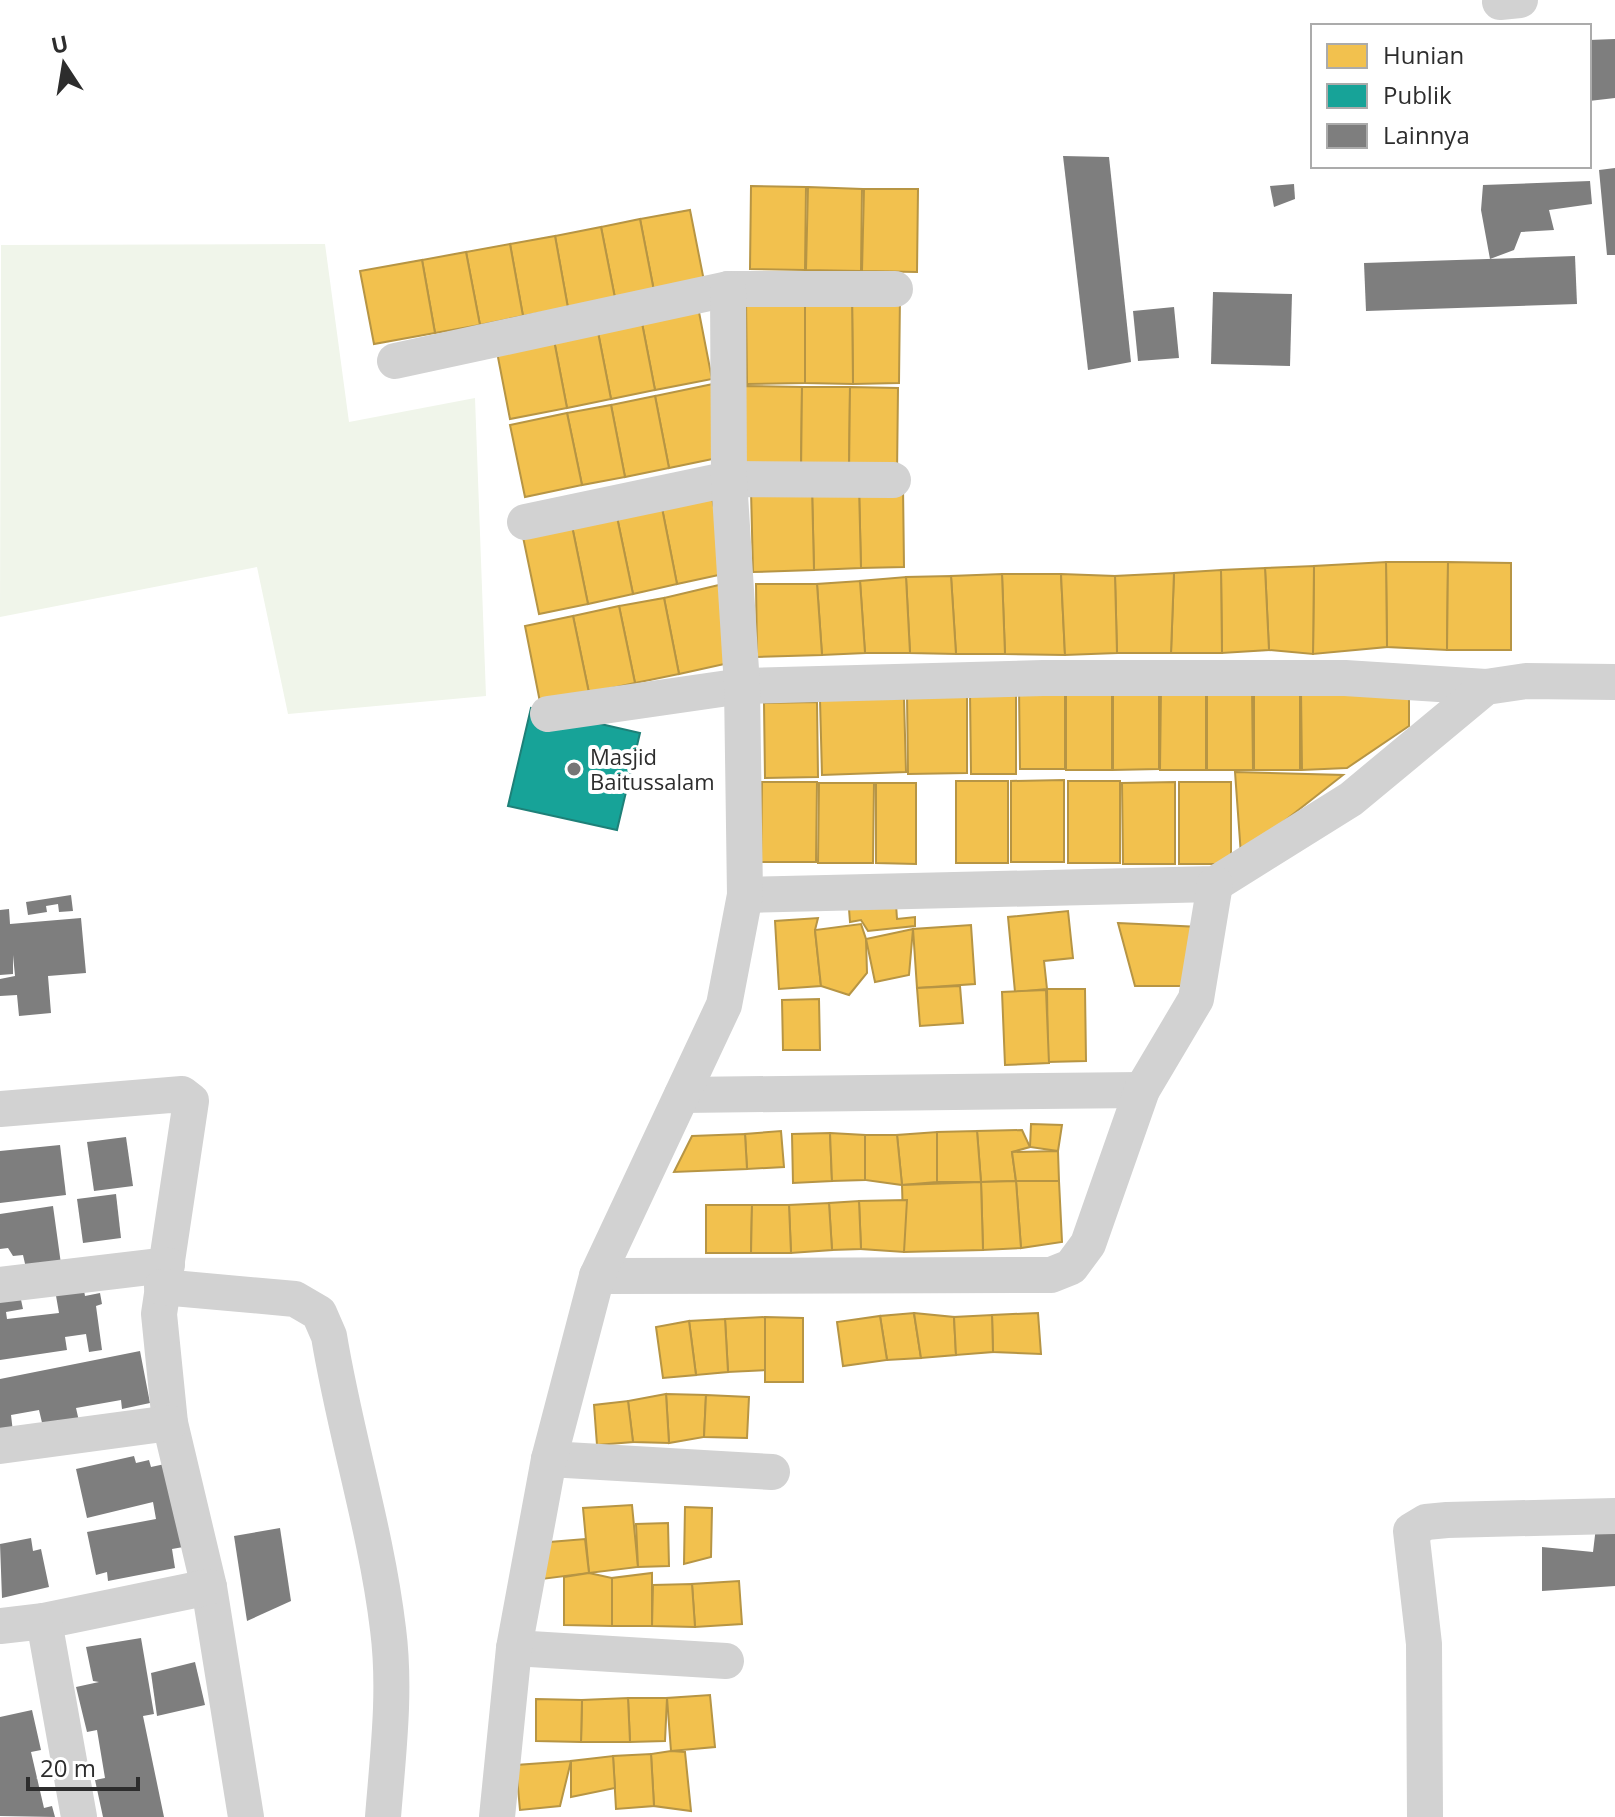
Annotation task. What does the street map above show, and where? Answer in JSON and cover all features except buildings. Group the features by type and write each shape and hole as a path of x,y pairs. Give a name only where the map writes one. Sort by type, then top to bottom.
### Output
{"street":[{"path":"497,1817 514,1648 549,1459 597,1276 724,1005 745,895 742,686 729,479 728,289"},
{"path":"395,361 728,289 895,289"},
{"path":"525,522 729,479 893,480"},
{"path":"548,714 742,686 1043,678 1345,678 1486,687 1526,681 1615,682"},
{"path":"745,895 1215,884 1351,799 1486,687"},
{"path":"597,1276 1051,1275 1071,1267 1088,1244 1142,1090 1196,999 1215,884"},
{"path":"682,1095 1142,1090"},
{"path":"0,1109 187,1095 192,1108 159,1314 170,1423 209,1587 246,1817"},
{"path":"0,1285 164,1276 295,1299 319,1313 329,1336 364,1489 388,1628 393,1690 383,1817"},
{"path":"0,1446 170,1423"},
{"path":"549,1459 772,1472"},
{"path":"1425,1817 1424,1644 1411,1531 1426,1522 1447,1520 1615,1516"},
{"path":"0,1626 44,1621 209,1587"},
{"path":"44,1621 79,1817"},
{"path":"514,1648 726,1661"}],"shaded area":[{"path":"325,244 349,422 475,398 486,696 288,714 257,567 0,617 1,245"}],"place":[{"name":"Masjid Baitussalam","path":"574,769"}]}
